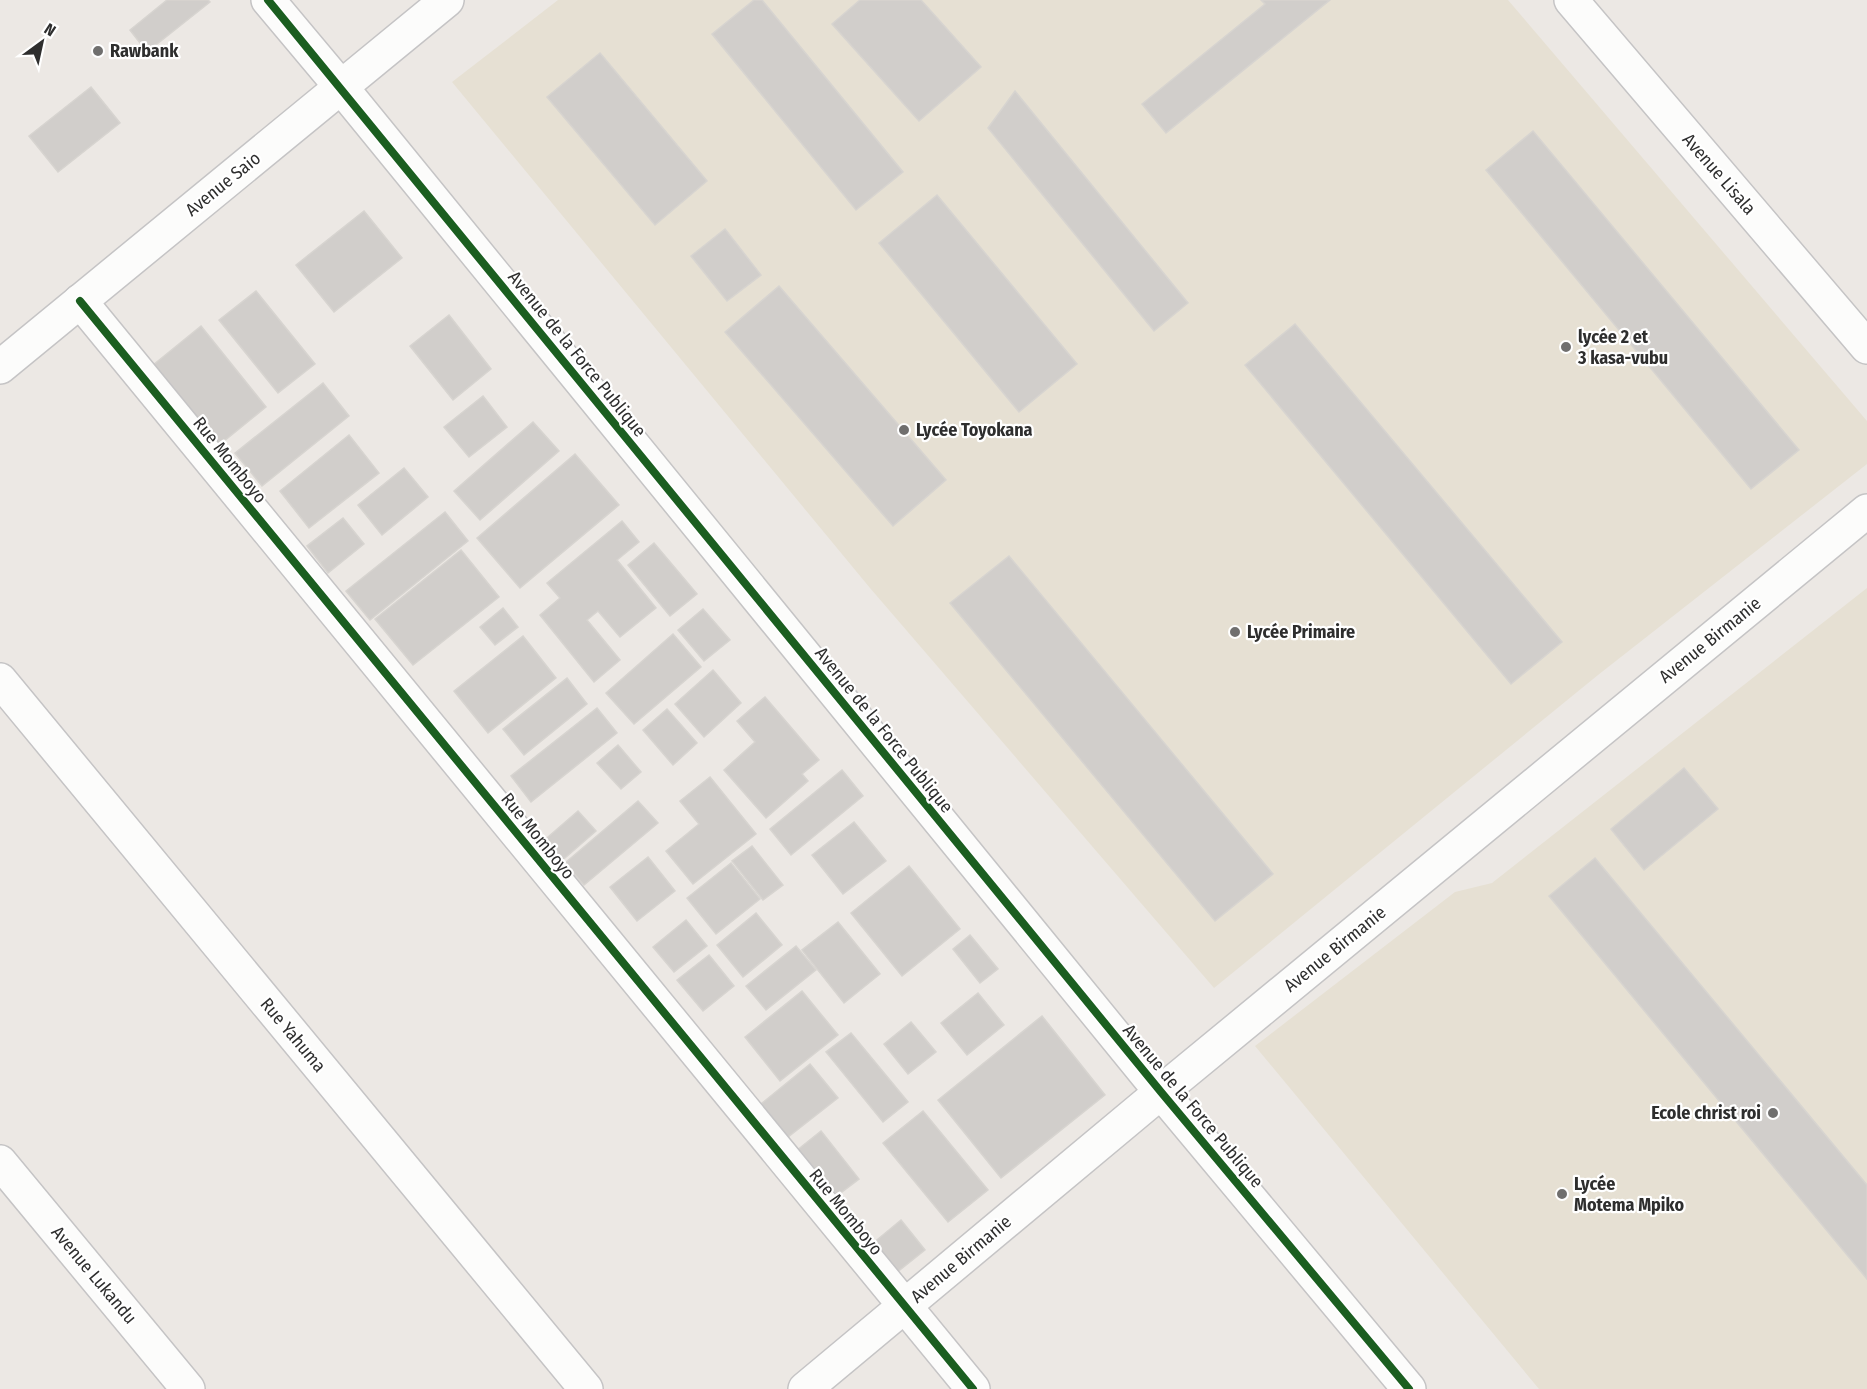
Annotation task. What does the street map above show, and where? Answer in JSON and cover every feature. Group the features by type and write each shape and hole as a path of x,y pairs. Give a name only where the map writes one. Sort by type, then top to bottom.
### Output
{"street":[{"name":"Avenue de la Force Publique","path":"268,0 1161,1092 1408,1389"},
{"name":"Avenue Saio","path":"4,356 80,302 447,0"},
{"name":"Avenue Lisala","path":"1571,0 1867,347"},
{"name":"Rue Momboyo","path":"80,302 973,1389"},
{"name":"Avenue Birmanie","path":"805,1389 1161,1092 1867,511"},
{"name":"Rue Yahuma","path":"0,680 586,1389"},
{"name":"Avenue Lukandu","path":"0,1162 188,1389"}],"shaded area":[{"path":"558,0 1508,0 1867,421 1867,464 1598,675 1214,988 870,588 452,82"},
{"path":"1867,588 1867,1389 1539,1389 1255,1046 1455,892 1492,883"}],"building":[{"path":"167,0 208,0 210,2 147,52 130,30"},
{"path":"754,0 762,0 903,172 856,210 712,34"},
{"path":"860,0 921,0 981,67 919,121 832,24"},
{"path":"1261,0 1330,0 1166,133 1142,104 1265,4"},
{"path":"600,53 707,181 655,225 547,97"},
{"path":"91,87 120,123 58,172 29,136"},
{"path":"1015,91 1188,303 1154,331 988,128"},
{"path":"1533,131 1799,450 1751,489 1486,170"},
{"path":"937,195 1077,364 1019,412 879,243"},
{"path":"364,211 402,258 334,312 296,265"},
{"path":"725,229 761,275 727,301 691,256"},
{"path":"779,286 946,480 893,526 725,332"},
{"path":"256,291 315,364 278,393 219,320"},
{"path":"449,315 491,369 453,400 410,346"},
{"path":"1295,324 1562,642 1511,684 1245,365"},
{"path":"201,326 266,407 218,446 153,365"},
{"path":"323,383 349,416 262,486 235,453"},
{"path":"483,396 507,427 469,457 444,427"},
{"path":"533,422 559,451 480,520 454,491"},
{"path":"349,435 379,473 309,528 280,491"},
{"path":"575,454 619,505 520,588 477,538"},
{"path":"404,468 428,497 382,535 358,505"},
{"path":"445,512 468,541 370,620 346,591"},
{"path":"343,518 364,544 328,573 307,546"},
{"path":"622,521 639,542 617,560 656,608 620,637 598,611 587,620 620,660 594,682 540,615 560,598 547,583"},
{"path":"654,543 697,594 670,616 628,565"},
{"path":"461,550 499,597 413,665 375,619"},
{"path":"1009,556 1273,874 1215,921 950,603"},
{"path":"503,608 518,627 495,645 480,627"},
{"path":"703,609 730,640 704,661 678,630"},
{"path":"673,634 701,667 634,724 606,693"},
{"path":"523,636 556,678 488,733 454,691"},
{"path":"713,670 741,703 704,737 675,704"},
{"path":"567,678 587,704 524,755 503,729"},
{"path":"765,697 819,760 802,774 808,781 766,818 724,770 755,742 737,721"},
{"path":"597,708 617,733 531,802 511,776"},
{"path":"667,709 697,743 673,765 643,730"},
{"path":"618,745 641,772 621,789 597,763"},
{"path":"1684,768 1718,809 1644,870 1611,829"},
{"path":"842,770 863,796 791,855 770,829"},
{"path":"710,777 756,834 693,884 666,851 699,824 680,801"},
{"path":"638,801 658,823 584,885 565,863"},
{"path":"578,811 596,831 558,864 541,843"},
{"path":"854,822 886,861 843,894 812,855"},
{"path":"752,846 783,885 763,900 732,861"},
{"path":"648,857 675,891 637,921 610,887"},
{"path":"1595,858 1867,1185 1867,1279 1549,896"},
{"path":"731,863 760,899 716,934 687,898"},
{"path":"909,866 960,929 902,976 851,913"},
{"path":"756,913 782,945 743,977 717,945"},
{"path":"686,920 707,946 674,972 653,947"},
{"path":"838,922 880,974 844,1003 802,950"},
{"path":"970,935 998,969 980,983 953,949"},
{"path":"796,946 816,970 766,1010 746,986"},
{"path":"709,955 734,986 703,1011 677,980"},
{"path":"802,991 838,1035 780,1081 745,1037"},
{"path":"978,993 1004,1025 967,1055 941,1023"},
{"path":"1042,1016 1105,1095 1001,1178 938,1100"},
{"path":"911,1022 936,1052 908,1074 884,1044"},
{"path":"851,1033 908,1102 883,1122 826,1052"},
{"path":"810,1064 838,1098 783,1141 756,1108"},
{"path":"923,1111 988,1190 948,1222 883,1143"},
{"path":"821,1131 859,1179 834,1198 796,1151"},
{"path":"901,1220 925,1250 896,1273 872,1244"}],"cycle path":[{"path":"268,0 1161,1092 1409,1389"},
{"path":"80,301 973,1389"}],"place":[{"name":"Rawbank","path":"98,51"},
{"name":"lycée 2 et 3 kasa-vubu","path":"1566,347"},
{"name":"Lycée Toyokana","path":"904,430"},
{"name":"Lycée Primaire","path":"1235,632"},
{"name":"Ecole christ roi","path":"1773,1113"},
{"name":"Lycée Motema Mpiko","path":"1562,1194"}]}
